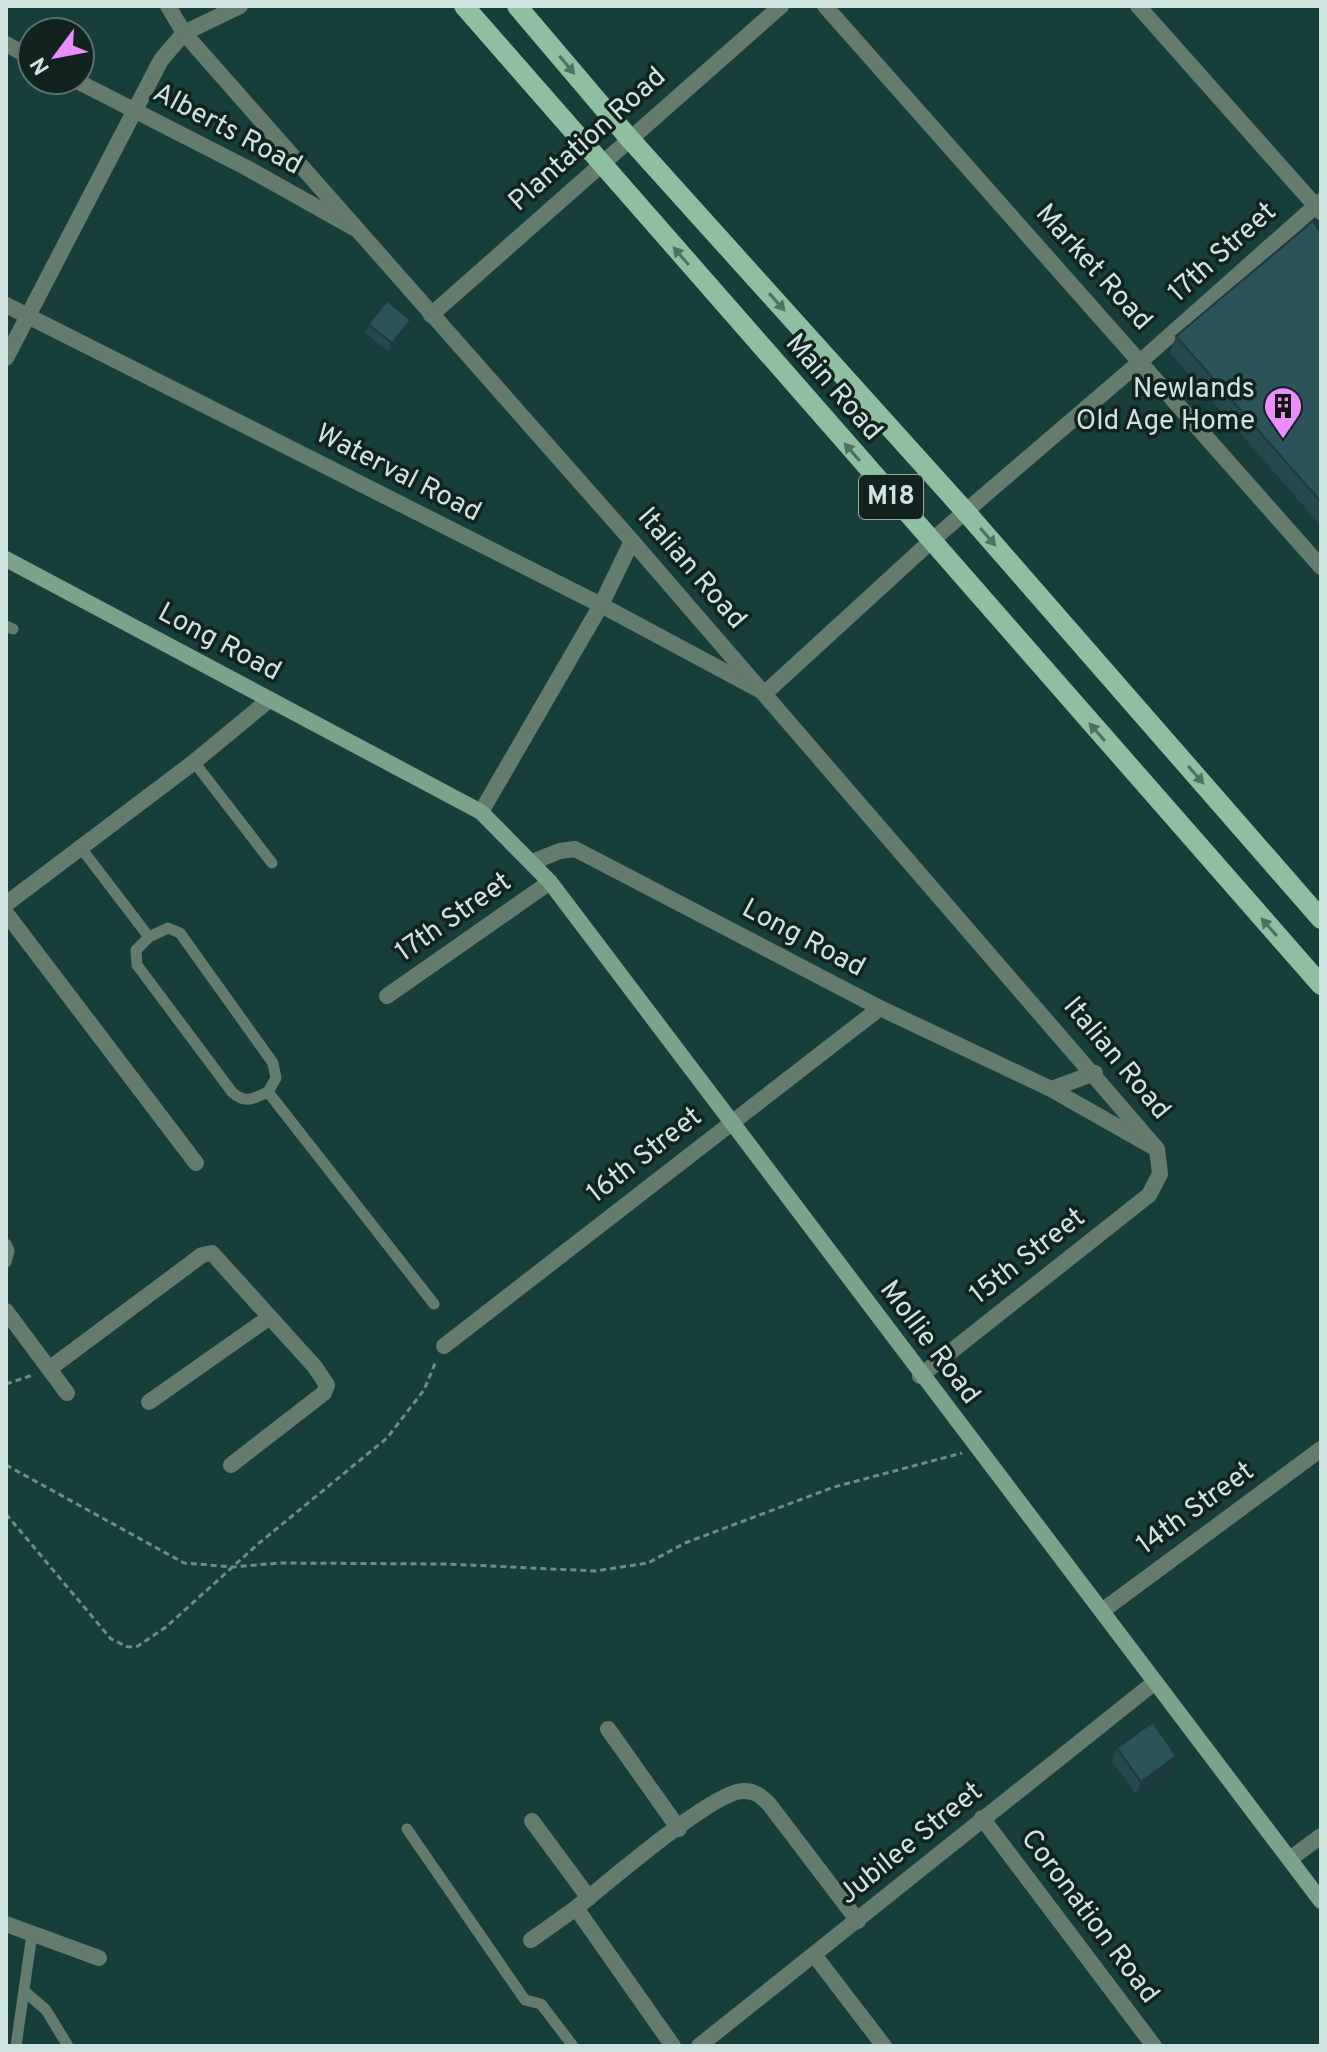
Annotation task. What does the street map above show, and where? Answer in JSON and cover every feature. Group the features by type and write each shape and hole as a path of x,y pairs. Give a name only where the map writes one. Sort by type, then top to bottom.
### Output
{"main road":[{"name":"Main Road","path":"464,6 930,542 1321,985"},
{"name":"Main Road","path":"517,6 629,138 965,511 1321,919"},
{"name":"Long Road","path":"6,559 486,816"},
{"name":"Mollie Road","path":"486,816 550,882 920,1376 1321,1901"}],"street":[{"name":"Italian Road","path":"168,6 184,33 1095,1073 1157,1149 1160,1174"},
{"path":"6,358 161,60 184,33 240,6"},
{"name":"Plantation Road","path":"431,315 781,6"},
{"name":"Market Road","path":"825,6 1321,567"},
{"path":"1138,6 1319,206"},
{"name":"Alberts Road","path":"96,91 354,228"},
{"name":"17th Street","path":"765,693 965,511 1319,206"},
{"name":"Waterval Road","path":"6,305 601,605 765,693"},
{"path":"486,816 601,605 632,541"},
{"path":"6,904 194,762 269,700"},
{"name":"Long Road","path":"532,862 560,851 575,849 880,1008 1051,1089 1157,1149"},
{"name":"17th Street","path":"387,996 550,882"},
{"path":"6,913 196,1163"},
{"name":"16th Street","path":"444,1346 880,1008"},
{"path":"1051,1089 1095,1073"},
{"name":"15th Street","path":"920,1376 1149,1195 1160,1174"},
{"path":"49,1369 210,1253 324,1377 327,1388 231,1465"},
{"path":"6,1311 67,1393"},
{"path":"149,1402 270,1317"},
{"name":"14th Street","path":"1102,1611 1321,1449"},
{"name":"Jubilee Street","path":"699,2046 1155,1682"},
{"path":"608,1729 679,1829"},
{"path":"531,1940 679,1829 731,1794 745,1791 760,1795 858,1921"},
{"name":"Coronation Road","path":"982,1818 1154,2046"},
{"path":"532,1821 673,2046"},
{"path":"1290,1859 1321,1836"},
{"path":"6,1924 99,1958"},
{"path":"815,1956 884,2046"}],"lane":[{"path":"194,762 272,863"},
{"path":"81,848 149,937"},
{"path":"168,928 180,933 273,1063 276,1078 268,1092 250,1100 240,1100 232,1092 137,965 136,950 149,937 168,928"},
{"path":"268,1092 434,1304"},
{"path":"6,1244 9,1251 6,1262"},
{"path":"407,1829 525,2000 541,2004 573,2046"},
{"path":"16,2046 32,1934"},
{"path":"24,1991 46,2010 68,2046"}],"path":[{"path":"6,1514 111,1639 128,1647 152,1637 387,1438 424,1390 444,1346"},
{"path":"6,1384 49,1369"},
{"path":"6,1465 184,1563 233,1567 278,1563 431,1564 595,1571 648,1563 685,1543 834,1487 977,1449"}],"building":[{"name":"Newlands Old Age Home","path":"1313,221 1321,233 1321,502 1176,336"},
{"path":"387,301 411,320 392,343 368,324"},
{"path":"1153,1722 1176,1756 1141,1782 1117,1748"}],"place":[{"name":"Newlands Old Age Home","path":"1283,440"}]}
